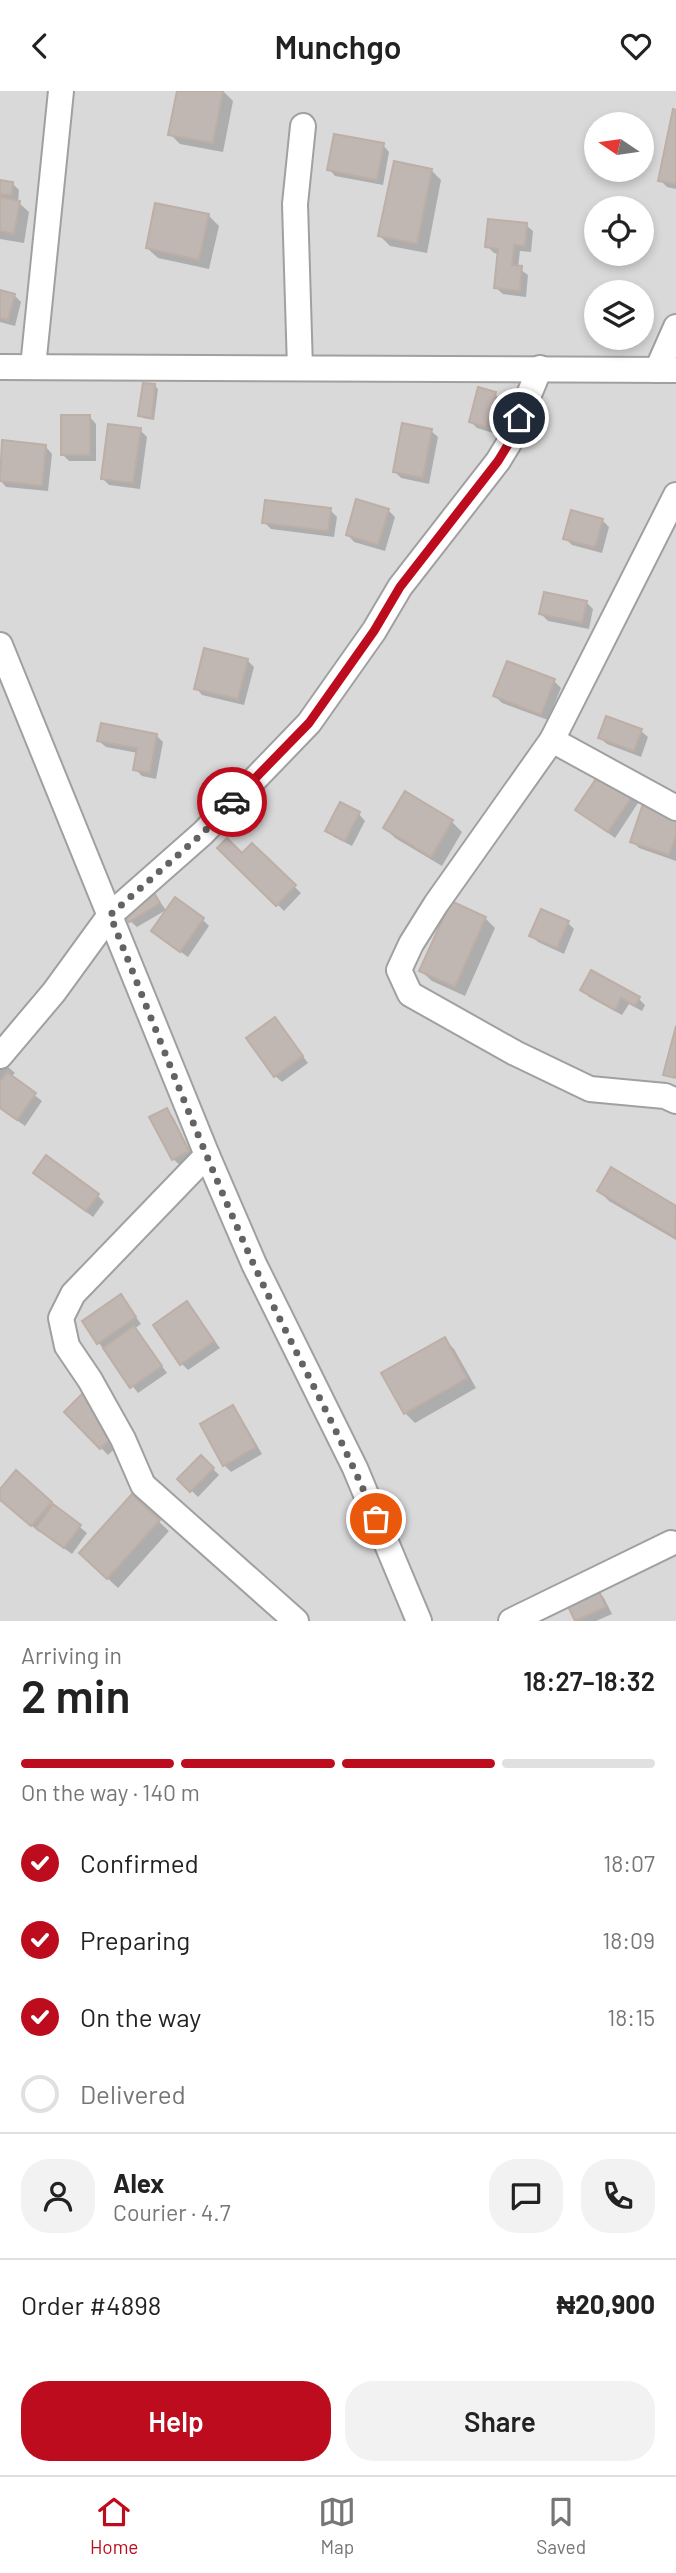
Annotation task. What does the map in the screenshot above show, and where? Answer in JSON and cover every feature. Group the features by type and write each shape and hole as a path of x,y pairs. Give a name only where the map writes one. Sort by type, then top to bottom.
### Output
{"street":[{"path":"33,367 61,91"},
{"path":"300,368 295,204 303,126"},
{"path":"0,367 667,370 676,327"},
{"path":"0,1056 54,992 110,915 203,833 309,723 374,631 400,587 498,461 509,443 540,368"},
{"path":"676,495 552,740 436,904 398,971 410,994 515,1053 590,1089 665,1096 676,1101"},
{"path":"0,645 206,1154 254,1264 355,1468 419,1621"},
{"path":"552,740 676,807"},
{"path":"206,1154 73,1294 61,1318 67,1346 90,1380 123,1439 143,1485 296,1621"},
{"path":"511,1621 671,1543"}],"shaded area":[{"path":"0,91 676,91 676,1621 0,1621"}],"building":[{"path":"177,91 223,91 213,143 168,135"},
{"path":"673,109 676,110 676,184 658,181"},
{"path":"334,134 384,143 377,180 327,170"},
{"path":"394,161 432,169 417,244 378,236"},
{"path":"0,180 13,182 12,195 0,194"},
{"path":"0,197 20,201 14,234 0,231"},
{"path":"155,203 209,214 199,260 146,248"},
{"path":"488,219 527,223 525,246 514,245 512,265 522,266 520,291 494,288 498,249 485,247"},
{"path":"0,290 15,294 8,320 0,318"},
{"path":"143,383 155,384 152,418 138,416"},
{"path":"478,387 496,392 487,427 469,422"},
{"path":"61,415 90,415 90,455 61,455"},
{"path":"402,423 432,429 423,478 393,472"},
{"path":"108,424 141,428 133,483 101,479"},
{"path":"2,440 46,445 42,486 0,481"},
{"path":"356,499 389,509 378,545 346,535"},
{"path":"265,500 331,508 328,531 262,523"},
{"path":"571,510 603,519 595,547 563,539"},
{"path":"544,592 587,601 582,623 539,614"},
{"path":"204,648 248,659 238,699 194,689"},
{"path":"507,661 555,679 541,715 493,696"},
{"path":"606,716 642,729 634,751 598,738"},
{"path":"101,723 157,734 150,773 133,770 137,748 97,741"},
{"path":"602,770 635,792 608,832 575,810"},
{"path":"405,791 453,820 431,857 383,828"},
{"path":"645,798 676,809 676,836 669,855 630,842"},
{"path":"340,802 360,812 345,841 325,831"},
{"path":"227,838 242,853 252,843 296,885 276,906 217,848"},
{"path":"151,888 160,903 129,922 120,906"},
{"path":"175,897 204,918 180,952 151,931"},
{"path":"451,901 486,917 455,987 419,971"},
{"path":"541,909 569,921 557,948 529,936"},
{"path":"591,970 640,997 635,1006 621,998 615,1010 580,990"},
{"path":"275,1017 303,1056 274,1077 246,1038"},
{"path":"676,1026 676,1078 663,1075"},
{"path":"7,1072 36,1093 17,1120 0,1108 0,1082"},
{"path":"167,1108 189,1151 172,1160 149,1117"},
{"path":"46,1155 99,1194 86,1211 33,1173"},
{"path":"611,1167 676,1206 675,1237 597,1191"},
{"path":"121,1294 136,1317 97,1344 82,1321"},
{"path":"187,1301 214,1341 180,1365 153,1325"},
{"path":"134,1326 162,1366 130,1388 103,1348"},
{"path":"445,1337 467,1378 404,1414 381,1373"},
{"path":"85,1391 121,1429 100,1449 64,1412"},
{"path":"233,1405 256,1447 223,1466 200,1424"},
{"path":"201,1455 214,1468 190,1492 177,1479"},
{"path":"16,1470 52,1502 31,1526 0,1500 0,1489"},
{"path":"132,1494 160,1520 107,1579 79,1553"},
{"path":"53,1504 81,1525 64,1548 36,1528"},
{"path":"598,1589 606,1607 575,1621 567,1604"}],"way so far":[{"path":"232,802 203,833 110,915 206,1154 254,1264 355,1468 376,1519"}],"route":[{"path":"232,802 274,762 309,723 374,631 400,587 498,461 519,418"}]}
